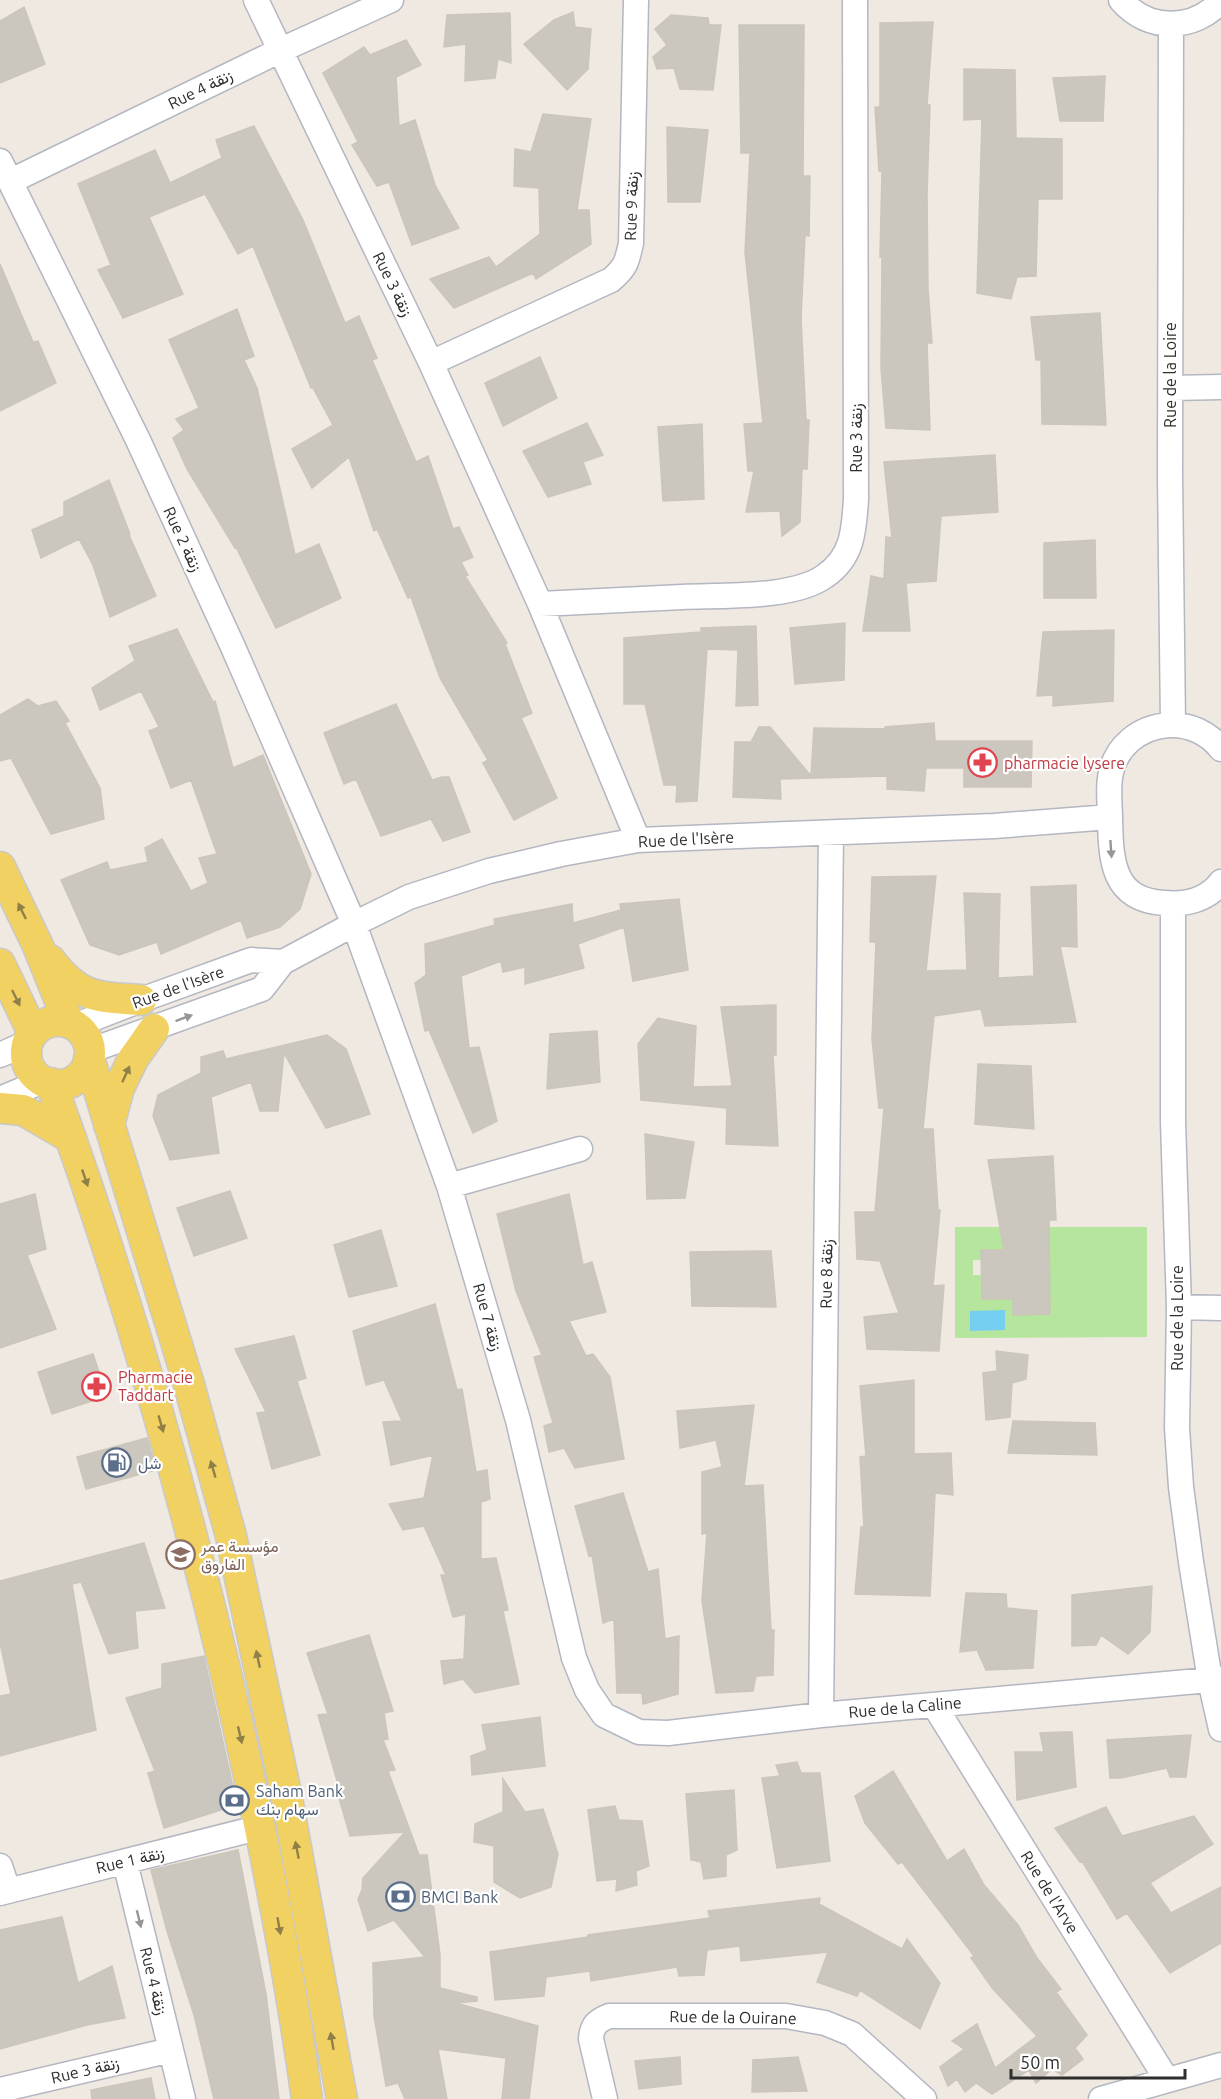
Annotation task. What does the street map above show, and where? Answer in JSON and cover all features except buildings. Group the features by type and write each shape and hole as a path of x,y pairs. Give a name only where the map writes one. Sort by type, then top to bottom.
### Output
{"main road":[{"path":"0,867 80,1040 110,1125 188,1381 231,1536 286,1793 342,2099"},
{"path":"38,946 64,979 76,988 111,998 141,1000"},
{"path":"0,964 30,1038"},
{"path":"51,1022 80,1040 84,1070 75,1079 63,1084 47,1082 34,1074 29,1066 26,1055 30,1038 38,1027 51,1022"},
{"path":"110,1125 119,1088 133,1059 154,1029"},
{"path":"47,1082 71,1138 108,1243 195,1546 261,1827 298,2031 307,2099"},
{"path":"0,1107 23,1110 71,1138"}],"street":[{"name":"Rue 3 زنقة","path":"256,0 431,363 540,604 638,840"},
{"name":"Rue 4 زنقة","path":"5,171 391,0"},
{"name":"Rue 9 زنقة","path":"431,363 611,280 623,270 628,260 631,243 636,0"},
{"name":"Rue 3 زنقة","path":"540,604 761,593 801,588 825,576 847,554 854,528 856,499 855,0"},
{"path":"1121,0 1142,17 1171,24 1198,19 1210,12 1221,1"},
{"name":"Rue de la Loire","path":"1171,24 1173,725"},
{"name":"Rue 2 زنقة","path":"5,171 138,440 233,647 354,924"},
{"path":"1171,388 1221,387"},
{"path":"1221,749 1201,731 1183,725 1162,725 1143,731 1129,740 1120,751 1110,778 1112,858 1122,882 1139,897 1156,903 1173,904 1191,902 1206,896 1221,882"},
{"name":"Rue de l'Isère","path":"80,1040 154,1029 262,989 283,962 409,897 489,871 561,854 638,840 994,826 1110,817"},
{"name":"Rue 8 زنقة","path":"821,1714 831,833"},
{"name":"Rue de la Loire","path":"1173,904 1173,1122 1179,1308 1177,1428 1181,1487 1216,1680 1221,1729"},
{"name":"Rue 7 زنقة","path":"354,924 449,1186 518,1420 574,1658 587,1690 604,1715"},
{"name":"Rue de l'Isère","path":"80,1040 141,1000 252,960 283,962"},
{"path":"0,1055 30,1038"},
{"path":"0,1099 47,1082"},
{"path":"449,1186 580,1149"},
{"path":"1179,1308 1221,1308"},
{"name":"Rue de la Caline","path":"604,1715 639,1732 668,1733 821,1714 1216,1680"},
{"name":"Rue de l'Arve","path":"934,1705 1167,2080"},
{"name":"Rue 1 زنقة","path":"4,1891 261,1827"},
{"name":"Rue 4 زنقة","path":"125,1862 183,2099"},
{"path":"0,1866 4,1891"},
{"name":"Rue de la Ouirane","path":"604,2099 591,2039 592,2030 599,2020 609,2016 786,2016 825,2023 852,2034 924,2099"},
{"name":"Rue 3 زنقة","path":"0,2090 171,2050"},
{"path":"1101,2099 1221,2064"}],"green space":[{"path":"955,1227 1147,1227 1147,1337 955,1338","holes":["981,1250 1049,1254 1050,1270 1045,1270 1050,1298 1050,1314 1014,1315 1013,1299 982,1299 982,1275 973,1275 973,1260 981,1260"]}],"water":[{"path":"1005,1310 1005,1330 970,1331 970,1311"}],"place":[{"name":"pharmacie lysere","path":"983,763"},
{"name":"Pharmacie Taddart","path":"97,1386"},
{"name":"شل","path":"117,1463"},
{"name":"مؤسسة عمر الفاروق","path":"180,1555"},
{"name":"Saham Bank سهام بنك","path":"235,1800"},
{"name":"BMCI Bank","path":"400,1897"}]}
